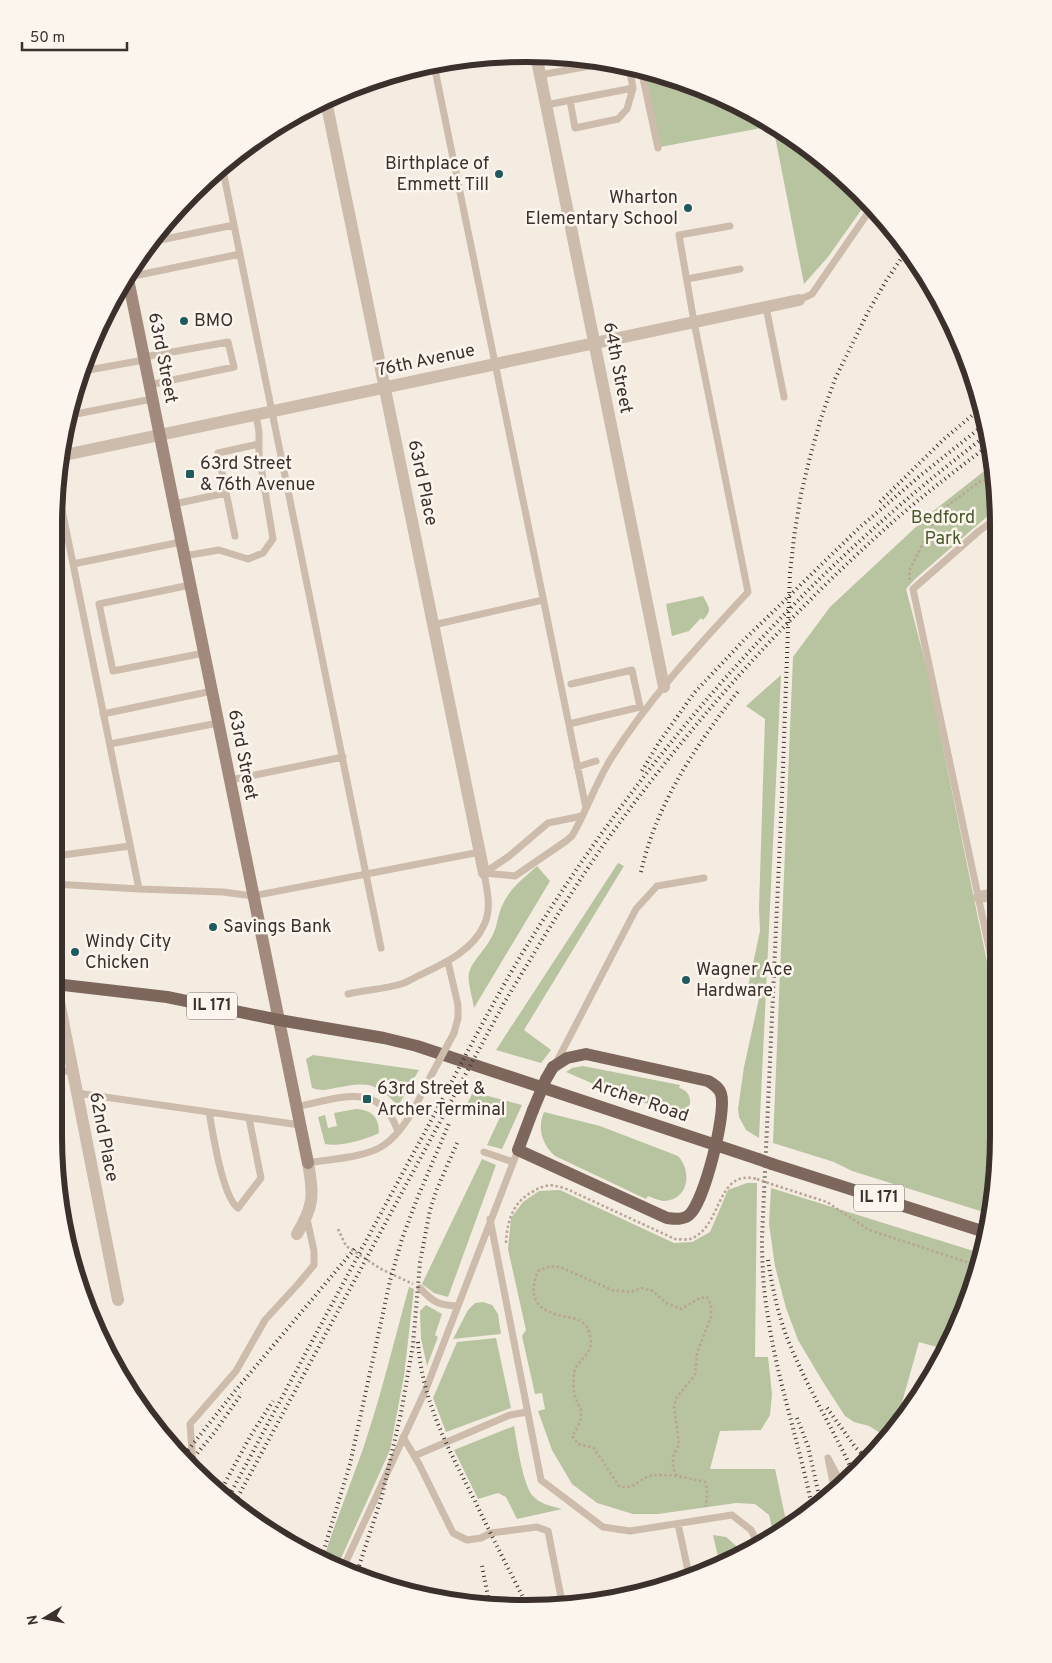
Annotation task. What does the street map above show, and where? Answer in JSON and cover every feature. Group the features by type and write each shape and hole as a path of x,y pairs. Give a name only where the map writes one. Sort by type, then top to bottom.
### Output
{"main road":[{"name":"63rd Street","path":"130,286 308,1163"},
{"name":"IL 171","path":"62,984 167,998 278,1020"},
{"name":"Archer Road","path":"278,1020 384,1038 417,1046 772,1164 980,1230"},
{"path":"586,1054 708,1081 716,1085 721,1093 722,1116 716,1145 696,1208 689,1215 676,1220 656,1214 515,1156 546,1079 553,1068 567,1058 586,1054"}],"street":[{"name":"64th Street","path":"537,62 664,687"},
{"name":"63rd Place","path":"327,107 484,873"},
{"name":"76th Avenue","path":"68,454 799,300"},
{"path":"980,897 990,895"},
{"name":"62nd Place","path":"62,1019 118,1300"},
{"name":"63rd Street","path":"297,1234 311,1207 312,1195 308,1163"}],"lane":[{"path":"540,76 589,66"},
{"path":"435,71 586,808"},
{"path":"570,100 575,128 618,120 627,109 633,88 630,74"},
{"path":"643,77 658,148"},
{"path":"546,105 633,88"},
{"path":"224,175 381,948"},
{"path":"799,300 812,294 867,213"},
{"path":"162,240 234,225"},
{"path":"484,873 515,876 572,836 612,757 692,653 748,592 694,322 679,235 730,226"},
{"path":"136,276 240,254"},
{"path":"687,279 740,269"},
{"path":"766,307 784,397"},
{"path":"90,370 228,342 234,368 149,385"},
{"path":"76,414 152,399"},
{"path":"184,556 219,550 248,559 263,553 274,539 260,462 259,432 256,415"},
{"path":"235,536 218,452 259,444"},
{"path":"174,504 226,493"},
{"path":"62,512 139,889"},
{"path":"990,523 913,589 990,950"},
{"path":"73,564 181,542"},
{"path":"190,585 99,604 113,671 204,653"},
{"path":"433,625 544,600"},
{"path":"569,724 640,707 632,670 570,684"},
{"path":"103,714 212,691"},
{"path":"110,744 218,722"},
{"path":"230,780 343,757"},
{"path":"578,767 596,761"},
{"path":"484,873 508,857 548,823 582,816"},
{"path":"62,855 130,846"},
{"path":"62,884 223,892 253,896 480,852"},
{"path":"348,994 402,984 448,962 466,948 485,925 488,895 484,873"},
{"path":"553,1068 636,909 658,886 704,878"},
{"path":"308,1163 369,1152 384,1146 398,1132 454,1033 458,1018 458,1005 448,962"},
{"path":"62,1072 72,1070"},
{"path":"77,1094 300,1125"},
{"path":"296,1107 344,1097 357,1096 368,1098 377,1101 385,1108 398,1132"},
{"path":"209,1112 221,1172 234,1205 238,1208 261,1178 249,1118"},
{"path":"345,1563 426,1389 515,1156 484,1152"},
{"path":"193,1459 190,1424 236,1371 265,1320 314,1265 314,1252 306,1219"},
{"path":"490,1219 540,1480 603,1526 630,1531 732,1515 751,1530 756,1539"},
{"path":"420,1288 431,1300 442,1306 457,1306"},
{"path":"414,1456 510,1416 527,1412"},
{"path":"403,1438 453,1533 467,1540 481,1538 491,1533 537,1527 548,1531 561,1599"},
{"path":"833,1484 828,1458 839,1479"},
{"path":"678,1524 688,1571"}],"path":[{"path":"913,589 909,570 939,512 979,482 987,480"},
{"path":"506,1243 507,1226 515,1206 525,1195 540,1187 555,1185 675,1239 689,1240 709,1226 722,1196 729,1186 738,1180 749,1177 827,1202 869,1230 972,1264"},
{"path":"338,1228 346,1246 381,1269 420,1288"},
{"path":"677,1476 673,1468 673,1457 679,1444 674,1406 677,1396 695,1375 697,1353 711,1316 711,1305 707,1297 700,1298 681,1309 666,1303 653,1291 642,1288 630,1292 612,1290 560,1267 550,1266 538,1272 533,1291 535,1301 543,1308 557,1315 576,1318 587,1326 591,1342 586,1356 575,1368 573,1382 575,1396 581,1412 579,1426 572,1436 578,1444 594,1448 619,1486 626,1488 634,1486 643,1478 655,1475 687,1477 705,1482 708,1489 706,1507"}],"green space":[{"path":"646,78 703,98 731,110 763,128 660,147"},
{"path":"775,135 808,158 863,208 828,257 804,284"},
{"name":"Bedford Park","path":"986,469 990,514 906,589 927,669 990,977 990,1137 989,1167 984,1212 852,1171 834,1162 773,1143 793,657 830,607 932,512"},
{"path":"703,596 709,611 703,620 701,618 689,631 672,636 666,604"},
{"path":"781,675 759,1138 746,1130 739,1117 738,1109 744,1067 760,994 747,991 760,931 759,908 765,719 746,706"},
{"path":"618,863 624,866 524,1030 551,1050 541,1063 496,1050"},
{"path":"537,866 550,881 474,1008 469,973 475,960 492,937 503,903 516,886"},
{"path":"313,1055 419,1070 398,1106 383,1092 370,1085 363,1084 324,1090 312,1088 306,1059"},
{"path":"583,1066 680,1085 679,1088 684,1090 689,1096 690,1104 685,1111 678,1113 619,1095 566,1072 572,1068"},
{"path":"473,1092 522,1105 502,1149 487,1145 501,1115 467,1104"},
{"path":"356,1109 373,1115 378,1123 379,1133 338,1145 325,1144 318,1117 325,1115 328,1128 337,1126 334,1113"},
{"path":"544,1112 600,1126 678,1156 686,1170 686,1184 683,1191 671,1200 663,1201 648,1196 646,1199 555,1156 547,1147 542,1136 541,1124"},
{"path":"482,1159 496,1165 448,1297 434,1293 422,1284"},
{"path":"747,1183 757,1183 755,1357 768,1357 772,1394 770,1415 761,1430 720,1431 710,1469 775,1469 786,1521 772,1529 769,1515 755,1504 736,1503 658,1514 633,1514 597,1503 572,1484 552,1450 538,1411 545,1409 542,1393 535,1394 522,1336 526,1330 508,1249 511,1218 523,1202 539,1191 560,1190 674,1243 692,1242 710,1232 728,1190"},
{"path":"771,1188 975,1252 965,1286 942,1342 939,1348 919,1342 900,1411 882,1434 845,1416 798,1340 786,1308 775,1266 769,1224"},
{"path":"409,1287 414,1289 404,1376 390,1450 340,1561 325,1555 370,1429"},
{"path":"483,1302 492,1305 498,1314 501,1334 453,1339 468,1310 475,1303"},
{"path":"426,1305 442,1314 435,1335 438,1337 427,1366 421,1338 420,1311"},
{"path":"496,1338 511,1408 446,1432 433,1398 457,1342"},
{"path":"514,1426 521,1464 530,1492 540,1502 562,1509 517,1519 506,1497 498,1493 478,1499 454,1450"},
{"path":"713,1535 726,1537 739,1548 718,1558"}],"railway":[{"path":"811,1503 771,1335 762,1256 790,573 801,494 821,418 835,379 868,312 903,256"},
{"path":"880,502 942,441 975,412"},
{"path":"642,771 658,744 694,693 745,639 860,527 979,429"},
{"path":"230,1494 496,998 538,928 584,858 685,725 740,661 798,600 858,542 921,487 982,439"},
{"path":"237,1499 504,1003 541,941 607,840 668,759 768,643 840,571 891,524 983,449"},
{"path":"641,872 657,822 680,776 693,753 739,690"},
{"path":"323,1554 350,1464 390,1281 402,1239 450,1121"},
{"path":"358,1569 382,1496 401,1413 413,1345 420,1262 430,1210 457,1143"},
{"path":"186,1452 235,1391 357,1246"},
{"path":"768,1260 775,1298 786,1335 801,1370 851,1468"},
{"path":"418,1342 420,1364 438,1424 524,1600"},
{"path":"193,1459 214,1433 242,1393"},
{"path":"223,1487 251,1435 273,1401"},
{"path":"827,1408 863,1455"},
{"path":"797,1418 808,1446 819,1496"},
{"path":"482,1566 488,1599"}],"place":[{"name":"Birthplace of Emmett Till","path":"499,174"},
{"name":"Wharton Elementary School","path":"688,208"},
{"name":"BMO","path":"184,321"},
{"name":"63rd Street & 76th Avenue","path":"190,474"},
{"name":"Savings Bank","path":"213,927"},
{"name":"Windy City Chicken","path":"75,952"},
{"name":"Wagner Ace Hardware","path":"686,980"},
{"name":"63rd Street & Archer Terminal","path":"367,1099"}]}
